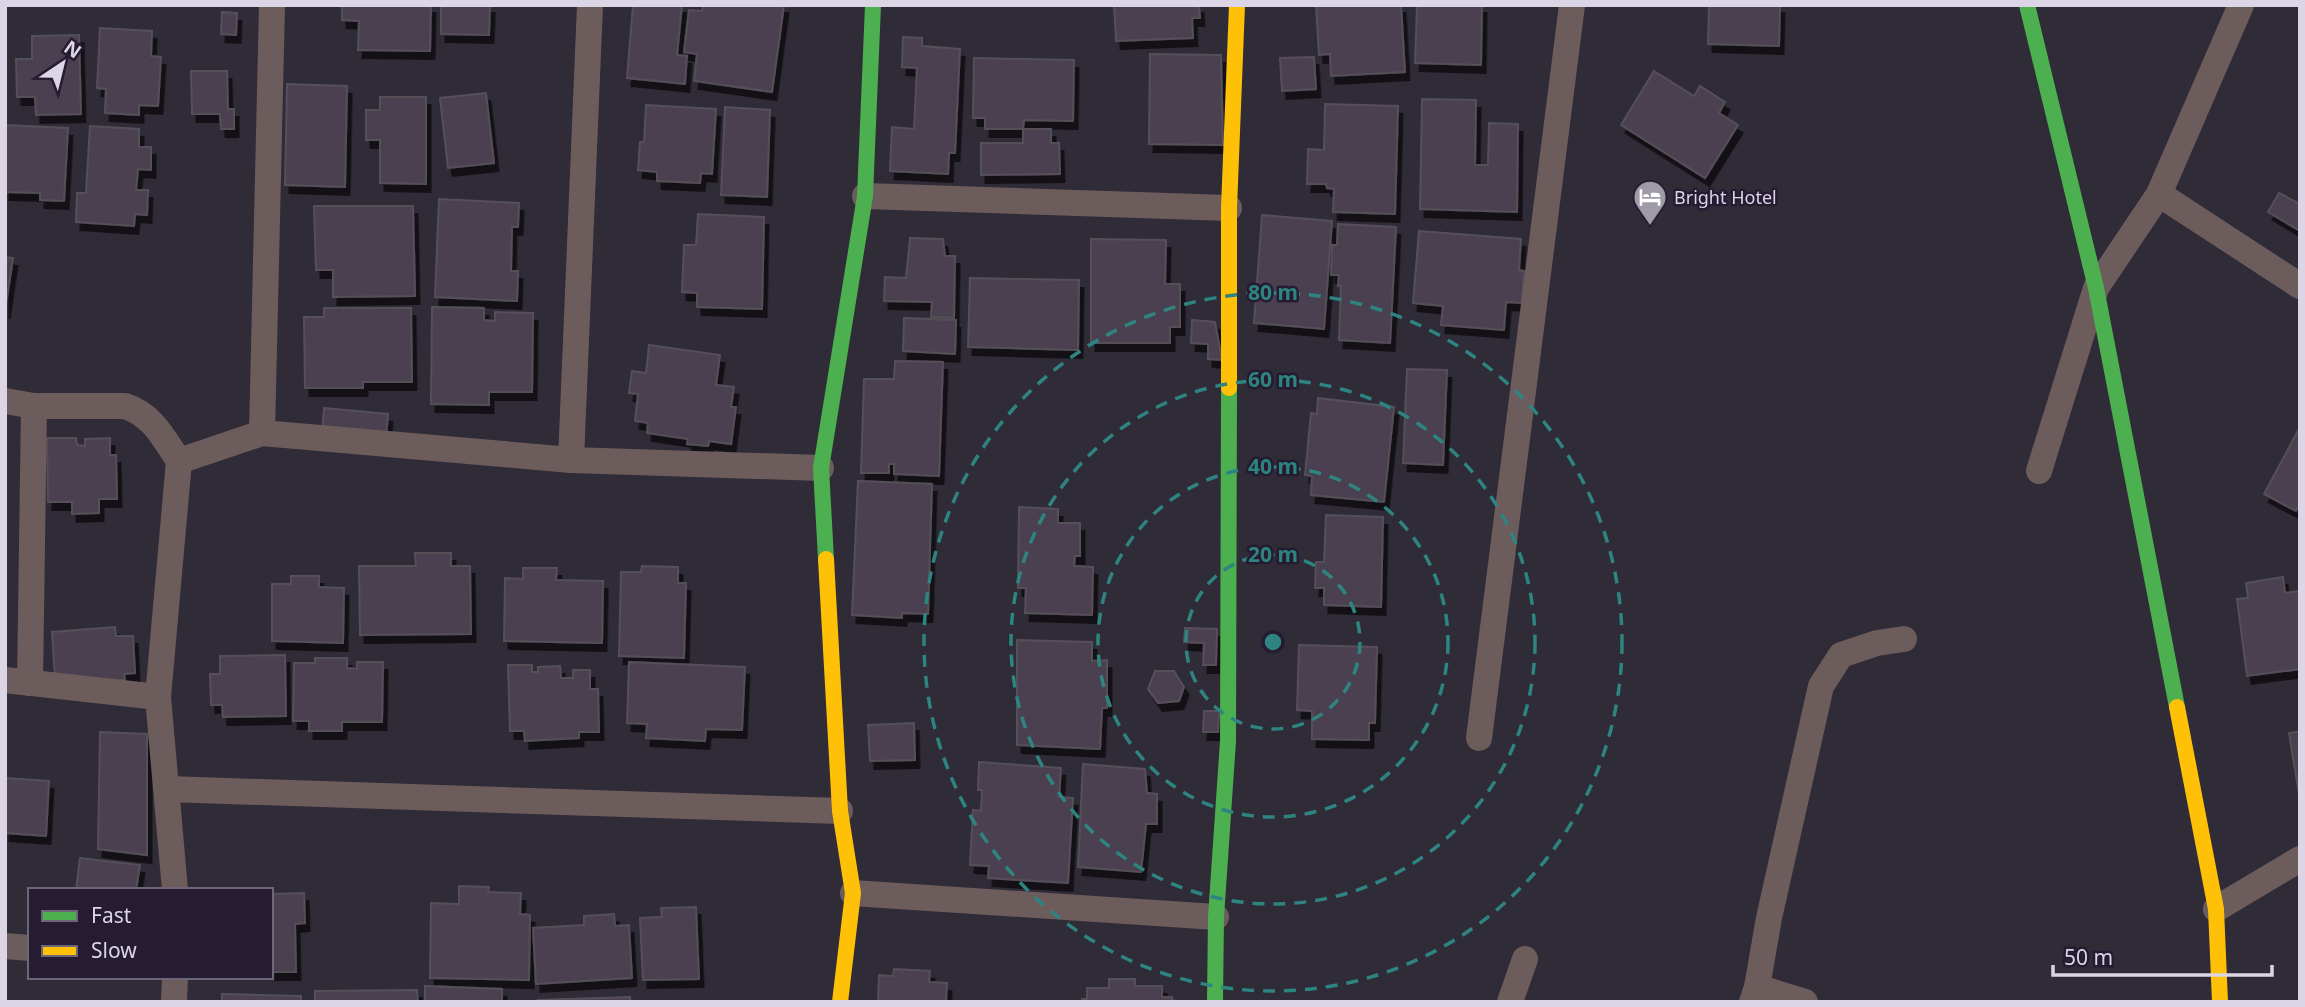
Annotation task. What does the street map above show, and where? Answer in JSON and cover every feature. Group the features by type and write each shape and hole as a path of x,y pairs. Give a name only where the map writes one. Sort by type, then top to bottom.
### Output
{"street":[{"path":"262,433 272,5"},
{"path":"571,460 590,5"},
{"path":"840,1002 853,892 841,811 821,468 865,195 873,5"},
{"path":"1215,1002 1216,917 1228,741 1230,208 1237,5"},
{"path":"1479,738 1572,5"},
{"path":"2027,5 2096,288 2216,909 2220,1002"},
{"path":"2039,471 2096,288 2159,194 2241,5"},
{"path":"2159,194 2300,286"},
{"path":"865,195 1230,208"},
{"path":"5,401 34,406 125,406 139,410 152,421 179,461 158,697 175,888"},
{"path":"34,406 18,681 158,697"},
{"path":"179,461 262,433 571,460 821,468"},
{"path":"1805,1002 1755,994 1769,918 1821,686 1842,655 1877,643 1904,639"},
{"path":"167,789 841,811"},
{"path":"2216,909 2300,859"},
{"path":"853,892 1216,917"},
{"path":"5,946 28,948"},
{"path":"1510,1002 1525,958"},
{"path":"174,1002 175,979"}],"building":[{"path":"342,5 431,5 430,51 358,50 359,21 342,20"},
{"path":"441,5 490,5 489,35 441,34"},
{"path":"633,5 682,5 677,55 687,56 685,84 627,78"},
{"path":"703,5 784,5 772,92 694,81 697,54 684,52 689,10 702,11"},
{"path":"1114,5 1199,5 1200,18 1192,18 1193,38 1116,41"},
{"path":"1316,5 1401,5 1405,72 1331,76 1330,54 1319,55"},
{"path":"1417,5 1482,5 1481,65 1415,63"},
{"path":"1709,5 1780,5 1779,46 1708,44"},
{"path":"222,12 237,13 236,35 221,34"},
{"path":"100,28 152,31 151,56 161,57 158,106 139,105 139,115 105,113 106,89 97,88"},
{"path":"79,35 81,114 36,115 35,97 17,97 16,59 32,59 32,36"},
{"path":"903,37 922,38 922,46 960,49 955,153 949,153 948,174 890,171 892,127 914,129 917,68 902,67"},
{"path":"1150,54 1221,55 1223,145 1149,144"},
{"path":"1314,57 1316,89 1282,91 1280,58"},
{"path":"974,58 1074,60 1073,121 1024,120 1023,129 985,129 985,118 973,118"},
{"path":"191,71 227,71 228,109 234,109 234,129 221,129 220,114 192,114"},
{"path":"1654,71 1694,96 1700,86 1725,102 1719,113 1738,125 1705,178 1621,125"},
{"path":"287,84 347,86 345,187 285,185"},
{"path":"486,93 494,163 448,168 440,98"},
{"path":"380,97 426,97 426,184 380,183 380,140 366,140 366,110 380,110"},
{"path":"1422,99 1476,100 1475,165 1488,165 1489,123 1518,124 1517,212 1420,209"},
{"path":"1325,104 1398,106 1395,214 1333,212 1334,189 1327,188 1326,184 1307,184 1308,149 1324,150"},
{"path":"646,105 716,109 712,174 701,173 700,183 657,181 657,172 638,170 640,142 644,142"},
{"path":"725,107 770,110 767,197 721,195"},
{"path":"5,125 68,128 64,201 40,200 40,193 5,192"},
{"path":"90,126 139,129 139,147 151,147 151,170 138,169 136,190 148,190 147,215 135,214 134,226 76,222 77,193 86,193"},
{"path":"1023,129 1051,129 1051,143 1059,143 1060,174 981,175 981,143 1023,143"},
{"path":"2279,193 2300,204 2300,231 2268,212"},
{"path":"439,199 519,203 518,227 512,227 511,271 518,271 517,301 435,297"},
{"path":"314,206 413,206 415,296 333,297 333,270 316,270"},
{"path":"698,214 764,217 762,309 697,307 697,293 682,292 684,245 696,245"},
{"path":"1262,215 1332,221 1324,329 1254,323"},
{"path":"1338,224 1396,227 1390,343 1339,340 1341,286 1338,286 1339,275 1331,275 1332,245 1337,245"},
{"path":"1419,231 1521,239 1519,270 1524,271 1522,303 1506,302 1504,330 1441,325 1443,306 1413,303"},
{"path":"910,238 943,239 945,256 955,256 954,318 931,317 932,302 884,301 885,277 906,278"},
{"path":"1091,239 1166,240 1165,284 1180,284 1180,327 1170,327 1170,343 1091,343"},
{"path":"5,257 13,258 5,311"},
{"path":"970,278 1079,280 1078,350 968,347"},
{"path":"432,307 484,308 484,320 495,321 495,312 533,313 532,392 489,392 489,405 431,404"},
{"path":"324,308 411,308 412,382 363,382 363,388 305,388 304,317 324,317"},
{"path":"904,318 956,320 955,354 903,351"},
{"path":"1192,320 1215,322 1222,360 1208,359 1208,344 1191,343"},
{"path":"649,345 720,355 716,385 734,387 731,407 736,407 731,444 709,441 708,446 687,444 688,439 647,433 648,423 635,421 638,394 629,393 632,371 646,373"},
{"path":"895,361 943,362 939,476 894,474 894,464 889,464 889,473 861,473 864,379 894,379"},
{"path":"1407,369 1447,370 1443,465 1403,463"},
{"path":"1318,398 1394,407 1384,502 1311,495 1312,476 1305,475 1311,413 1317,414"},
{"path":"324,408 388,414 386,439 322,433"},
{"path":"2300,427 2300,504 2296,511 2264,494"},
{"path":"47,438 76,438 77,445 85,446 85,439 110,438 110,455 116,455 117,499 99,499 99,513 72,514 72,502 48,502"},
{"path":"858,481 932,484 928,614 902,613 902,618 852,615"},
{"path":"1019,507 1058,509 1058,523 1080,523 1080,556 1075,556 1074,566 1093,567 1092,615 1025,613 1026,588 1018,588"},
{"path":"1326,515 1383,517 1381,607 1324,605 1324,588 1315,588 1316,562 1324,562"},
{"path":"415,553 451,553 451,566 470,566 471,634 360,635 359,566 416,566"},
{"path":"642,566 678,567 678,583 686,583 684,658 619,656 621,572 641,572"},
{"path":"523,568 557,568 556,580 603,581 602,643 504,641 505,578 523,579"},
{"path":"291,576 319,576 319,587 344,588 343,643 272,641 272,584 291,584"},
{"path":"2283,577 2285,593 2300,591 2300,669 2247,676 2237,599 2248,598 2246,583"},
{"path":"115,627 116,636 133,636 135,673 124,674 125,680 82,683 55,677 52,632"},
{"path":"1185,628 1217,629 1216,665 1203,665 1204,643 1184,642"},
{"path":"1017,640 1092,642 1092,661 1107,660 1107,708 1102,708 1100,749 1017,745"},
{"path":"1299,645 1377,647 1375,723 1369,723 1369,740 1312,739 1312,711 1297,710"},
{"path":"285,655 286,716 223,717 222,705 211,705 210,674 220,674 220,656"},
{"path":"315,658 347,658 347,668 357,669 357,662 383,662 382,722 342,722 342,731 309,731 309,721 293,721 294,663 315,663"},
{"path":"629,662 745,667 742,730 706,729 705,741 646,738 647,724 627,723"},
{"path":"508,665 532,665 532,672 538,672 538,667 560,666 561,678 573,678 573,670 590,670 590,689 598,689 599,732 579,732 579,738 525,741 524,731 510,731"},
{"path":"1155,671 1174,671 1184,687 1179,701 1158,703 1148,689"},
{"path":"1204,711 1219,711 1218,732 1203,732"},
{"path":"914,723 915,760 870,761 868,725"},
{"path":"100,732 147,734 147,855 98,849"},
{"path":"2300,732 2300,800 2289,733"},
{"path":"979,762 1061,768 1059,797 1073,798 1068,883 988,878 989,866 970,865 973,810 981,811 982,790 978,790"},
{"path":"1083,764 1145,769 1147,793 1157,794 1157,824 1146,824 1141,872 1078,867"},
{"path":"5,778 49,781 46,836 5,833"},
{"path":"80,858 140,865 136,888 76,888"},
{"path":"459,886 489,887 488,892 521,893 520,914 530,915 529,980 430,978 431,903 459,904"},
{"path":"304,893 305,923 295,924 296,972 273,972 273,894"},
{"path":"696,907 699,979 643,980 640,918 662,917 661,908"},
{"path":"614,914 615,926 629,925 632,978 536,984 533,928 584,925 584,916"},
{"path":"894,969 930,971 929,982 947,983 946,1002 878,1002 879,975 893,976"},
{"path":"1109,979 1135,979 1135,986 1162,986 1162,997 1172,997 1172,1000 1179,1002 1082,1002 1082,999 1087,999 1087,988 1109,988"},
{"path":"425,986 502,989 502,1002 425,1002"},
{"path":"417,990 418,1002 315,1002 315,991"},
{"path":"222,994 301,996 301,1002 222,1002"},
{"path":"630,997 630,1002 538,1000"}],"traffic: fast":[{"path":"826,559 821,468 865,196 873,5"},
{"path":"2027,5 2096,288 2177,707"},
{"path":"1215,1002 1216,917 1228,741 1229,388"}],"traffic: slow":[{"path":"1229,388 1229,208 1237,5"},
{"path":"826,559 840,811 853,893 840,1002"},
{"path":"2177,707 2216,909 2220,1002"}],"place":[{"name":"Bright Hotel","path":"1650,227"}]}
